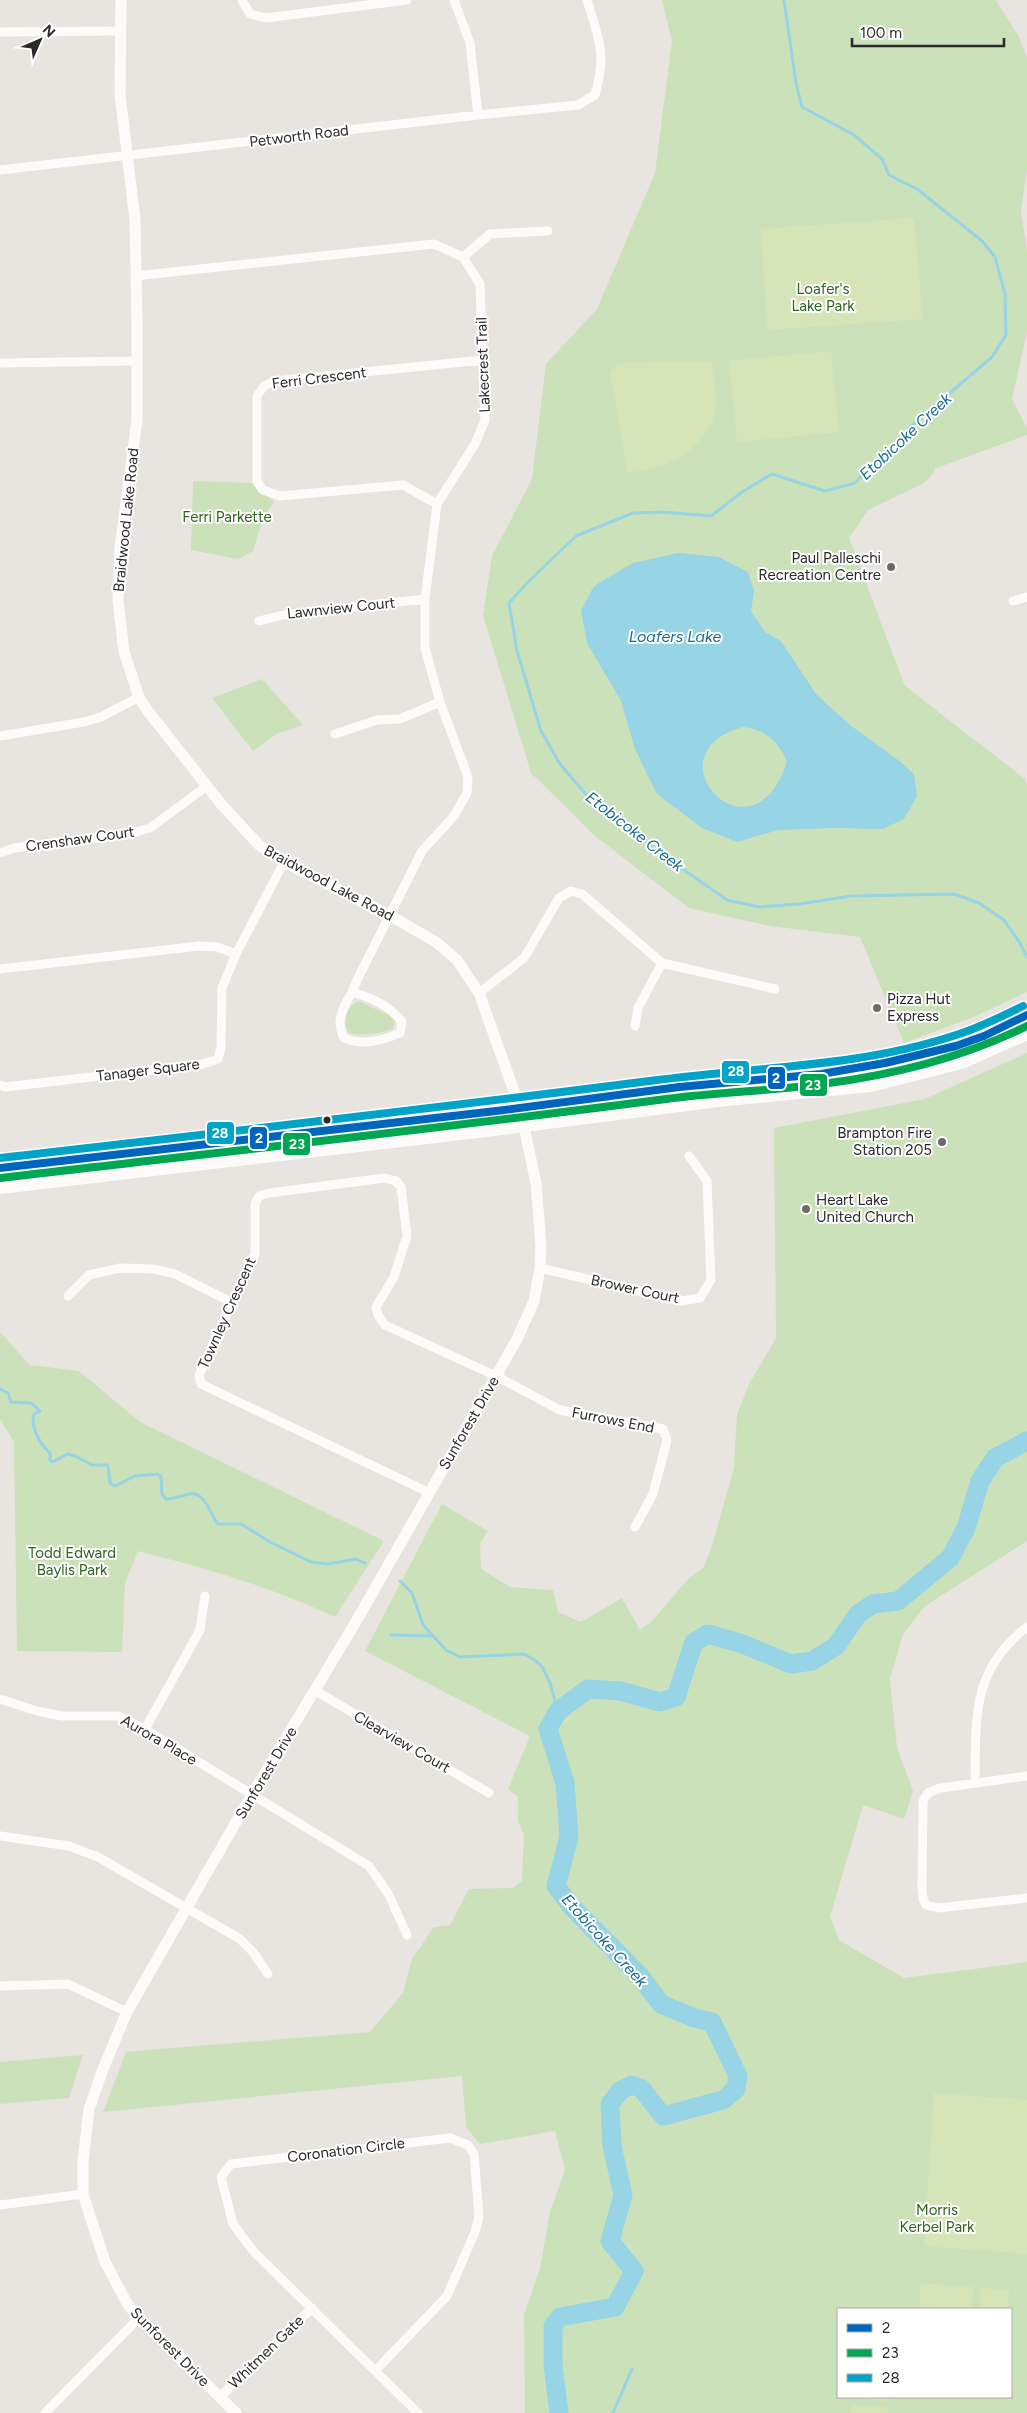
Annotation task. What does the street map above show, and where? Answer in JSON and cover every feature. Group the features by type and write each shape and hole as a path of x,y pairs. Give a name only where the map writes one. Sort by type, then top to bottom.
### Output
{"main road":[{"path":"0,1168 520,1108 679,1087 822,1074 869,1066 956,1046 984,1036 1027,1015"},
{"path":"0,1187 718,1100 871,1085 961,1062 1027,1033"}],"street":[{"name":"Braidwood Lake Road","path":"121,0 119,32 120,94 135,220 137,420 120,548 118,601 124,652 139,697 207,786 259,845 284,862 390,915 436,942 457,960 479,993 520,1108"},
{"path":"242,0 250,14 266,18 407,0"},
{"path":"454,0 470,43 478,115"},
{"name":"Petworth Road","path":"0,170 478,115 578,106 596,95 602,73 602,49 587,0"},
{"path":"0,32 119,32"},
{"path":"135,276 434,244 463,258 490,234 548,231"},
{"name":"Lakecrest Trail","path":"352,992 422,851 454,816 467,793 468,777 440,702 425,648 425,599 437,504 475,444 485,420 480,284 463,258"},
{"name":"Ferri Crescent","path":"437,504 403,485 280,496 263,490 257,482 257,396 264,386 275,381 483,360"},
{"path":"0,363 136,361"},
{"path":"1013,601 1027,598"},
{"name":"Lawnview Court","path":"259,621 283,615 425,599"},
{"path":"0,736 93,720 139,697"},
{"path":"335,734 377,720 400,719 440,702"},
{"name":"Crenshaw Court","path":"0,853 14,848 129,834 150,828 207,786"},
{"name":"Tanager Square","path":"0,1085 4,1087 203,1064 218,1059 221,1048 222,988 236,954 284,862"},
{"path":"479,993 524,958 559,898 571,891 582,894 662,963 776,989"},
{"path":"0,969 198,946 217,947 236,954"},
{"path":"636,1026 638,1008 662,963"},
{"path":"352,992 372,998 395,1012 402,1022 400,1033 384,1040 354,1042 344,1038 339,1028 341,1011 352,992"},
{"name":"Sunforest Drive","path":"236,2413 139,2318 128,2304 105,2262 83,2194 83,2161 89,2109 103,2069 127,2012 251,1796 316,1691 518,1339 534,1300 540,1268 541,1246 536,1183 520,1108"},
{"name":"Brower Court","path":"540,1268 681,1301 700,1298 710,1280 707,1181 689,1156"},
{"name":"Townley Crescent","path":"430,1493 201,1384 199,1375 254,1254 254,1204 259,1196 269,1193 385,1178 396,1180 401,1187 407,1236 394,1277 376,1306 378,1315 385,1324 496,1376"},
{"path":"68,1296 89,1275 120,1268 154,1269 175,1274 231,1302"},
{"name":"Furrows End","path":"496,1376 560,1410 663,1429 667,1440 652,1494 635,1527"},
{"path":"145,1729 200,1630 205,1596"},
{"path":"975,1782 976,1715 985,1676 997,1658 1027,1627"},
{"name":"Clearview Court","path":"316,1691 489,1793"},
{"name":"Aurora Place","path":"0,1699 37,1711 62,1716 118,1716 145,1729 251,1796 369,1866 389,1895 407,1935"},
{"path":"1027,1776 935,1789 923,1801 922,1898 926,1905 938,1908 1027,1898"},
{"path":"0,1836 69,1846 98,1857 240,1939 253,1952 268,1974"},
{"path":"0,1986 68,1984 127,2012"},
{"name":"Coronation Circle","path":"376,2370 447,2296 458,2275 479,2217 474,2154 468,2146 450,2138 230,2164 220,2177 233,2224 254,2252 418,2413"},
{"path":"0,2205 83,2194"},
{"name":"Whitmen Gate","path":"220,2397 312,2308"},
{"path":"45,2413 139,2318"},
{"path":"52,2405 60,2413"}],"green space":[{"name":"Loafer's Lake Park","path":"662,0 996,0 1019,37 1027,57 1027,169 1021,211 1027,250 1027,332 1012,399 1027,428 1027,435 934,469 934,472 924,483 868,510 849,538 905,686 1025,779 1027,784 1027,992 976,1016 904,1043 860,937 770,926 689,908 595,836 531,773 483,615 492,556 532,479 546,364 597,309 655,173 672,41"},
{"path":"914,218 923,319 767,330 761,229"},
{"path":"831,351 839,432 737,442 729,361"},
{"path":"712,362 716,405 714,416 704,436 688,452 668,463 643,471 627,472 610,372 619,363"},
{"name":"Ferri Parkette","path":"193,481 253,483 274,502 263,518 253,551 238,559 191,550"},
{"path":"262,679 303,725 276,734 253,751 212,698"},
{"path":"358,1001 391,1016 395,1022 393,1028 371,1034 349,1033 345,1024 346,1015"},
{"name":"Morris Kerbel Park","path":"1027,1053 1027,1541 925,1606 903,1634 890,1679 897,1748 913,1791 904,1819 863,1805 830,1917 839,1940 904,1978 1027,1962 1027,2413 525,2413 524,2315 540,2268 550,2212 565,2170 555,2131 480,2144 466,2127 462,2076 103,2112 126,2052 370,2032 403,1993 412,1959 434,1927 450,1925 469,1889 513,1888 522,1881 524,1835 518,1821 518,1797 508,1789 530,1736 365,1651 442,1504 488,1531 480,1543 481,1569 510,1587 553,1590 558,1612 581,1622 622,1598 640,1630 651,1622 688,1579 703,1568 711,1549 734,1468 737,1414 749,1384 776,1338 774,1128 925,1099"},
{"name":"Todd Edward Baylis Park","path":"0,1332 30,1365 79,1371 140,1422 384,1541 335,1617 263,1587 138,1551 125,1583 122,1652 17,1651 14,1442 0,1419"},
{"path":"83,2055 69,2098 0,2104 0,2062"},
{"name":"Morris Kerbel Park","path":"934,2093 1027,2100 1027,2254 924,2246"},
{"path":"921,2283 973,2287 972,2308 919,2308"},
{"path":"980,2288 1009,2290 1008,2308 979,2308"},
{"path":"861,2398 889,2398 888,2401"},
{"path":"852,2405 888,2408 887,2413 851,2413"}],"water":[{"name":"Loafers Lake","path":"678,553 719,557 748,572 754,591 751,611 765,632 781,641 816,694 850,725 914,774 917,796 904,819 883,829 778,830 737,842 702,828 657,794 635,749 621,701 587,643 581,610 594,586 633,563","holes":["743,727 751,728 770,738 780,748 787,762 771,792 752,805 732,805 716,795 705,778 704,759 715,741"]}],"waterway":[{"name":"Etobicoke Creek","path":"784,0 796,83 802,107 854,135 882,159 889,175 917,189 982,241 995,257 1005,294 1006,335 992,357 909,428 855,483 825,491 772,474 742,492 711,516 663,512 633,513 576,536 509,603 517,651 541,731 560,764 589,798 654,849 727,900 760,907 799,904 851,896 954,894 979,903 1004,920 1027,957"},
{"path":"0,1389 8,1393 11,1402 31,1403 40,1411 34,1414 35,1430 43,1446 50,1453 50,1460 52,1462 68,1454 92,1465 108,1465 110,1483 115,1486 135,1476 158,1474 161,1477 162,1494 166,1499 189,1494 200,1496 207,1504 218,1524 241,1524 270,1542 311,1562 328,1564 356,1559 365,1563"},
{"name":"Etobicoke Creek","path":"559,2413 553,2365 553,2326 560,2317 615,2307 634,2271 610,2241 623,2195 612,2146 610,2104 620,2091 631,2085 641,2088 663,2116 723,2100 736,2089 738,2076 712,2022 694,2018 661,2004 640,1976 571,1906 556,1886 569,1837 565,1783 548,1729 558,1711 588,1689 620,1691 660,1702 676,1697 694,1642 708,1634 740,1643 791,1664 812,1661 836,1646 858,1614 873,1604 898,1601 950,1558 966,1528 980,1481 995,1458 1027,1441"},
{"path":"400,1581 412,1593 423,1625 446,1650 460,1657 524,1654 536,1661 543,1668 550,1683 558,1711"},
{"path":"391,1635 432,1636"},
{"path":"613,2413 632,2369"}],"transit line":[{"name":"28","path":"0,1158 657,1080 846,1060 920,1046 982,1026 1023,1006"},
{"name":"2","path":"0,1168 496,1111 679,1087 821,1074 885,1063 956,1046 984,1036 1027,1015"},
{"name":"23","path":"1,1178 686,1097 849,1080 927,1064 978,1047 1027,1026"}],"place":[{"name":"Paul Palleschi Recreation Centre","path":"891,567"},
{"name":"Pizza Hut Express","path":"877,1008"},
{"name":"Brampton Fire Station 205","path":"942,1142"},
{"name":"Heart Lake United Church","path":"806,1209"}]}
